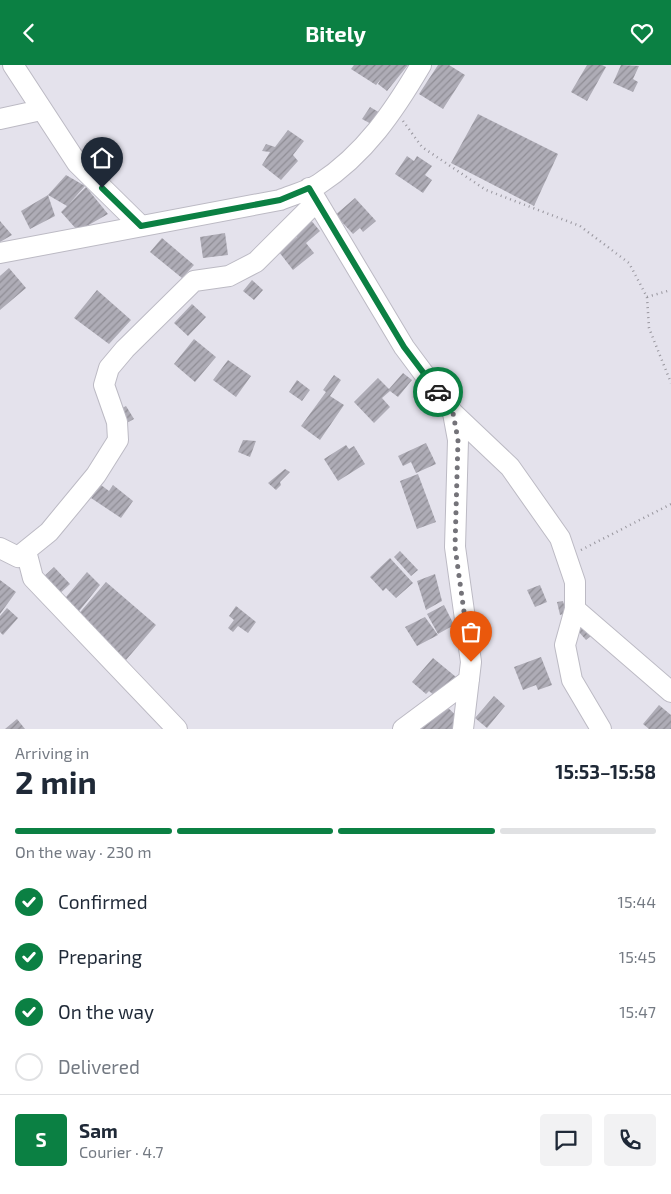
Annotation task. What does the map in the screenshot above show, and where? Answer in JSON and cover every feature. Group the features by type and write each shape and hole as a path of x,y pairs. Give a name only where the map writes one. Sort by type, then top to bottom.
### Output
{"street":[{"path":"13,65 77,163 141,226"},
{"path":"0,548 18,557 49,532 96,475 118,440 117,422 104,385 109,368 124,349 194,281 228,276 256,262 313,194 318,185 364,149 395,110 421,65"},
{"path":"0,119 41,110"},
{"path":"0,253 313,194"},
{"path":"313,194 404,347 453,413 510,467 560,538 575,582 575,609 565,645 572,680 601,729"},
{"path":"453,413 458,440 455,547 471,662 463,729"},
{"path":"26,551 33,578 177,729"},
{"path":"575,609 671,693"},
{"path":"403,729 468,680"}],"path":[{"path":"395,110 422,147 486,190 580,226 629,263 647,297 649,329 671,383"},
{"path":"647,297 671,290"},
{"path":"567,558 671,504"}],"building":[{"path":"354,65 408,65 387,91 378,84 381,79 376,85 351,69"},
{"path":"438,65 449,65 465,75 443,109 419,94"},
{"path":"587,65 602,65 606,67 587,101 571,92"},
{"path":"621,65 639,66 633,79 638,82 633,92 613,83"},
{"path":"370,107 382,114 375,126 362,119"},
{"path":"478,114 558,154 534,206 451,163"},
{"path":"288,130 304,141 293,155 298,161 281,180 262,165 270,152 262,151 266,144 275,147"},
{"path":"407,156 414,161 417,156 432,166 425,175 432,180 423,193 395,174"},
{"path":"66,175 85,186 69,204 86,187 108,214 78,231 61,212 67,206 48,195"},
{"path":"48,195 55,216 30,229 21,211"},
{"path":"355,198 376,221 363,232 360,228 353,234 341,221 339,223 333,217"},
{"path":"309,218 320,231 306,243 314,253 293,270 279,252 297,237 293,231"},
{"path":"0,221 12,235 0,242"},
{"path":"225,233 228,255 203,258 200,237"},
{"path":"162,238 194,265 182,278 150,252"},
{"path":"9,268 26,288 0,310 0,276"},
{"path":"252,280 263,290 254,300 243,291"},
{"path":"97,290 131,320 109,344 74,318"},
{"path":"192,304 206,317 188,336 174,323"},
{"path":"194,339 216,357 195,382 174,364"},
{"path":"228,360 251,376 236,397 213,380"},
{"path":"403,373 412,380 398,397 390,391 382,398 390,407 374,423 354,402 378,378 389,389"},
{"path":"334,375 341,380 330,396 344,405 320,440 301,426 326,392 323,390"},
{"path":"297,380 310,390 302,401 289,392"},
{"path":"126,406 134,419 125,424 117,411"},
{"path":"243,440 256,441 250,457 238,452"},
{"path":"426,443 436,464 416,473 411,462 403,466 398,456"},
{"path":"346,445 349,449 354,446 365,464 338,481 324,459"},
{"path":"285,469 290,472 280,482 281,485 276,490 268,483"},
{"path":"418,474 436,522 417,529 400,481"},
{"path":"101,485 109,491 113,485 133,501 121,518 91,498"},
{"path":"400,551 418,570 411,576 394,557"},
{"path":"390,558 413,583 396,598 386,588 383,591 370,577"},
{"path":"54,567 70,584 56,597 40,580"},
{"path":"87,572 100,585 76,615 61,603"},
{"path":"435,574 442,601 426,610 417,581"},
{"path":"0,580 16,592 0,614"},
{"path":"106,582 156,625 126,660 76,617"},
{"path":"540,585 547,602 535,607 527,590"},
{"path":"563,601 566,613 560,615 557,602"},
{"path":"444,605 454,625 438,634 427,614"},
{"path":"236,606 256,622 248,633 238,626 233,632 228,628 234,620 229,616"},
{"path":"7,608 18,618 3,635 0,632 0,616"},
{"path":"425,617 438,635 417,646 405,627"},
{"path":"584,626 591,636 586,640 578,631"},
{"path":"541,657 552,685 538,690 536,685 523,690 514,667"},
{"path":"433,658 456,677 437,698 429,691 426,694 412,682"},
{"path":"494,696 505,706 487,728 475,718"},
{"path":"445,705 461,720 453,729 421,729"},
{"path":"659,705 671,715 671,729 649,729 643,724"},
{"path":"17,719 25,729 5,729"}],"way so far":[{"path":"438,392 453,413 458,440 455,547 471,662"}],"route":[{"path":"102,188 141,226 280,200 309,188 404,347 438,392"}]}
